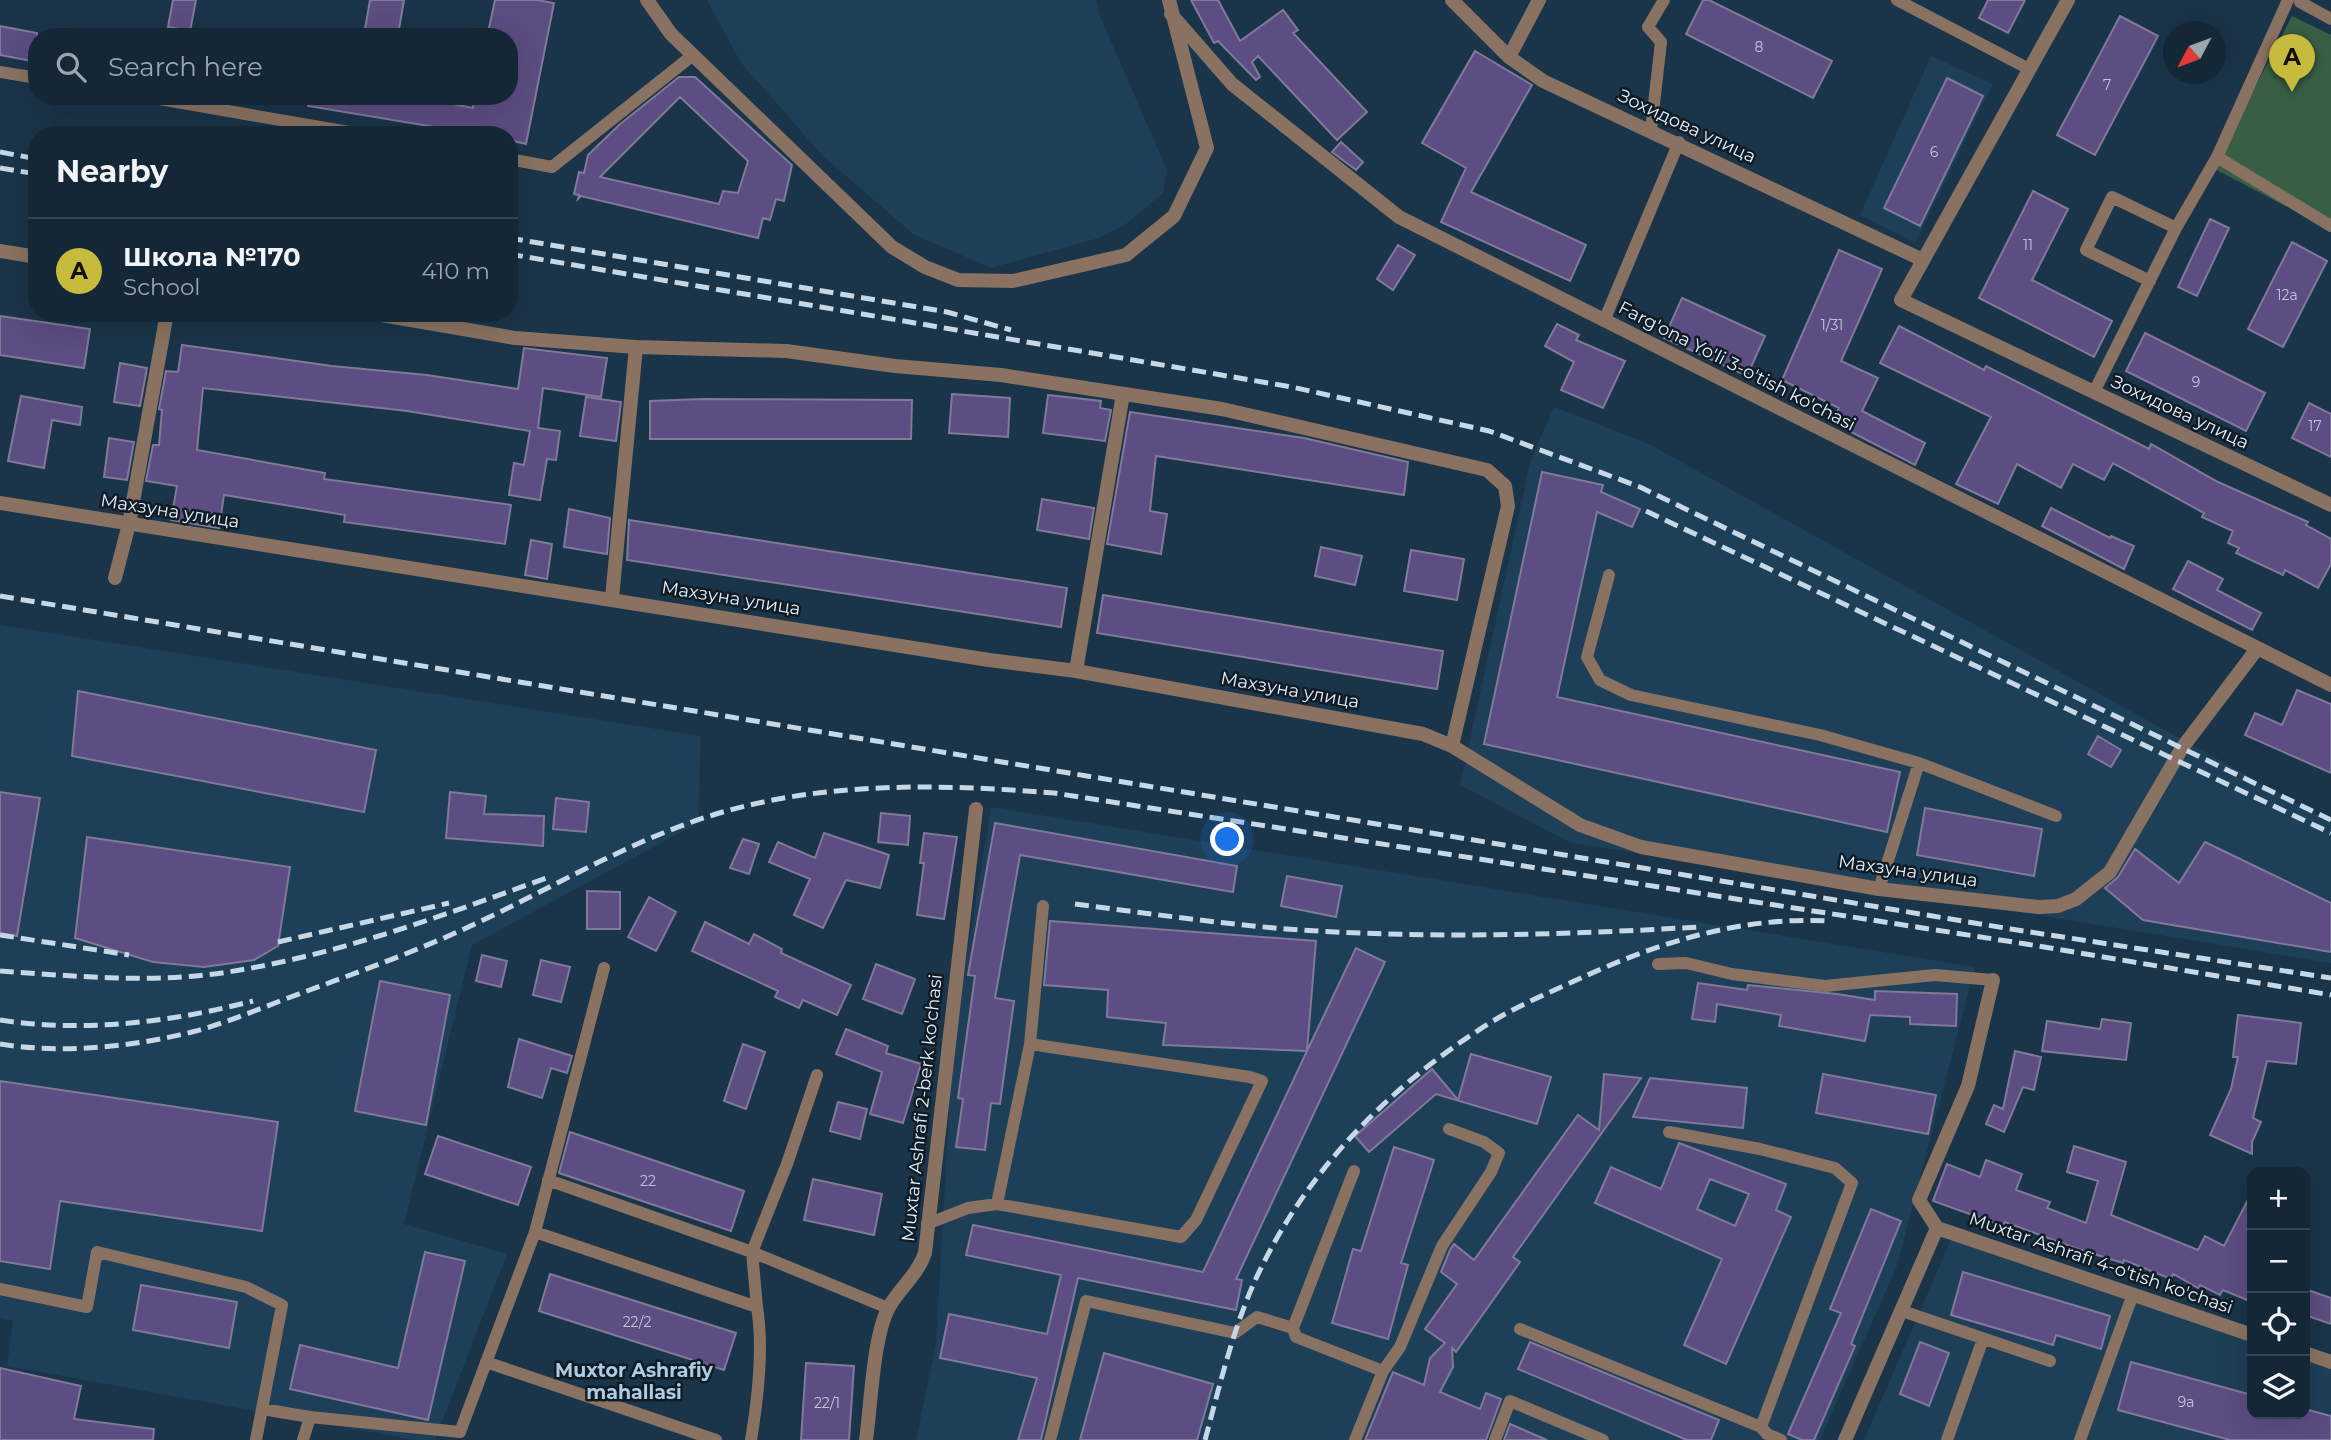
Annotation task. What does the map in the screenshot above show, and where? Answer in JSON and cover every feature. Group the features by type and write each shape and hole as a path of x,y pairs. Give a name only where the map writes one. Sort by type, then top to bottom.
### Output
{"street":[{"path":"647,0 665,27 892,247 925,267 958,280 1013,281 1126,255 1174,216 1207,148 1170,7"},
{"name":"Зохидова улица","path":"1452,0 1509,57 1543,81 1679,142 1923,260"},
{"path":"1509,57 1539,0"},
{"name":"Зохидова улица","path":"2068,0 1901,300 2331,505"},
{"name":"Farg'ona Yo'li 3-o'tish ko'chasi","path":"1170,7 1232,84 1399,217 2331,685"},
{"path":"0,251 28,256"},
{"path":"115,578 129,524 165,322"},
{"path":"422,322 515,338 636,347 786,351 895,366 1001,375 1222,409 1488,470 1501,481 1507,491 1508,506 1452,746"},
{"path":"612,598 636,347"},
{"path":"1076,671 1124,394"},
{"name":"Махзуна улица","path":"0,503 612,598 989,660 1076,671 1423,734 1452,746 1580,825 1641,847 1880,889 2039,907 2058,906 2085,894 2110,872 2182,748 2257,649"},
{"name":"Muxtar Ashrafi 2-berk ko'chasi","path":"866,1440 879,1345 888,1308 922,1263 976,809"},
{"path":"1845,1440 1937,1228 1920,1200 1968,1086 1993,980"},
{"name":"Muxtar Ashrafi 4-o'tish ko'chasi","path":"1937,1228 2247,1333"},
{"path":"2310,1355 2331,1362"}],"lane":[{"path":"1651,130 1661,42 1648,27 1664,0"},
{"path":"1897,0 2029,69"},
{"path":"2094,392 2176,228 2217,157 2294,1 2331,19"},
{"path":"518,161 552,167 693,55"},
{"path":"0,72 28,77"},
{"path":"194,105 314,126"},
{"path":"1604,321 1679,142"},
{"path":"2217,157 2331,226"},
{"path":"2150,281 2086,250 2112,197 2176,228"},
{"path":"1609,575 1587,657 1600,680 1631,695 1820,735 1919,763 2056,816"},
{"path":"1880,889 1919,763"},
{"path":"997,1204 1030,1044 1043,906"},
{"path":"1658,964 1686,963 1732,974 1825,986 1935,975 1993,980"},
{"path":"262,1409 459,1436 535,1232 604,968"},
{"path":"927,1224 968,1208 997,1204 1181,1237 1196,1220 1262,1081 1030,1044"},
{"path":"751,1440 756,1410 759,1321 752,1252 788,1164 817,1075"},
{"path":"1355,1440 1383,1371 1399,1347 1442,1245 1491,1172 1499,1153 1484,1142 1450,1129"},
{"path":"1670,1132 1759,1149 1835,1168 1852,1183 1761,1427"},
{"path":"1354,1171 1293,1328 1296,1338 1383,1371"},
{"path":"548,1180 752,1252 888,1308"},
{"path":"535,1232 757,1307"},
{"path":"0,1289 87,1307 97,1252 246,1287 282,1305 256,1440"},
{"path":"2080,1440 2133,1294"},
{"path":"1050,1440 1086,1301 1235,1334 1257,1317 1293,1328"},
{"path":"1908,1313 2050,1361"},
{"path":"1520,1329 1761,1427 1767,1434 1781,1440"},
{"path":"1947,1440 1983,1339"},
{"path":"486,1362 716,1440"},
{"path":"1495,1440 1510,1401 1589,1437 1603,1440"},
{"path":"303,1440 310,1417"}],"shaded area":[{"path":"707,0 1096,0 1099,14 1167,170 1163,193 1129,222 1099,238 991,268 913,234 822,155 741,63"},
{"path":"1931,56 1993,84 1915,243 1860,215"},
{"path":"1554,407 1649,444 2331,822 2331,963 1879,889 1571,843 1460,785 1531,459"},
{"path":"0,625 701,736 698,823 472,945 404,1224 507,1254 435,1440 415,1440 7,1366 13,1321 0,1318"},
{"path":"991,807 1975,967 1897,1266 1820,1440 916,1440 936,1343 953,1041"},
{"path":"1952,1237 2247,1336 2247,1419 2310,1419 2310,1358 2331,1365 2331,1440 1864,1440"}],"green space":[{"path":"2292,16 2331,35 2331,230 2213,168"}],"building":[{"path":"173,0 196,0 191,28 168,27"},
{"path":"370,0 404,0 399,28 365,28"},
{"path":"495,0 537,0 554,3 526,144 518,142 518,126 429,126 308,106 458,105 473,108 474,105 518,105 518,28 489,28"},
{"path":"1191,0 1218,0 1240,41 1283,10 1298,30 1293,33 1367,112 1337,140 1258,56 1252,62 1260,77 1256,80 1218,41 1214,43"},
{"path":"1703,0 1709,0 1832,61 1813,98 1686,34"},
{"path":"1988,0 2025,0 2008,33 1979,18"},
{"path":"2120,16 2158,36 2095,155 2057,135"},
{"path":"0,26 28,31 28,60 0,55"},
{"path":"1475,51 1532,85 1471,192 1586,245 1570,281 1441,222 1466,168 1422,143"},
{"path":"679,77 695,77 792,165 784,201 776,199 770,220 763,218 758,238 581,196 578,199 579,195 574,194 579,172 584,173 588,155 619,125","holes":["680,97 748,161 738,193 723,191 719,204 600,177"]},
{"path":"1947,78 1983,96 1920,226 1884,208"},
{"path":"1341,142 1363,162 1356,170 1332,152"},
{"path":"2033,191 2068,209 2032,280 2112,321 2094,357 1979,298"},
{"path":"2210,219 2229,228 2197,296 2178,287"},
{"path":"2292,242 2327,261 2283,347 2248,329"},
{"path":"1398,245 1415,255 1393,290 1377,279"},
{"path":"1839,250 1882,269 1841,361 1878,378 1862,411 1925,443 1915,465 1832,422 1839,408 1782,380"},
{"path":"1682,298 1765,336 1747,376 1664,338"},
{"path":"0,316 90,329 84,368 0,355"},
{"path":"1557,324 1579,335 1576,340 1625,361 1603,408 1561,390 1574,362 1545,346"},
{"path":"1899,326 1984,370 1986,366 2149,449 2151,444 2218,482 2308,522 2306,525 2331,539 2331,564 2318,588 2285,570 2283,575 2236,553 2239,548 2228,543 2233,531 2202,517 2204,513 2113,463 2104,480 2073,464 2061,488 2017,464 1998,504 1956,484 1991,417 1880,363"},
{"path":"2145,333 2265,393 2246,431 2126,371"},
{"path":"182,345 518,389 524,348 607,358 601,397 543,388 538,428 560,431 556,460 547,459 540,500 509,495 514,463 524,465 530,431 407,411 203,388 197,450 325,473 324,479 511,505 505,544 344,522 345,515 224,495 219,528 171,520 177,486 146,481 153,445 159,445 162,410 159,409 166,371 178,372"},
{"path":"120,363 147,368 140,406 114,402"},
{"path":"952,394 1010,398 1008,437 949,433"},
{"path":"1048,395 1101,401 1100,408 1111,410 1105,441 1043,433"},
{"path":"21,396 82,407 80,425 52,420 44,468 8,461"},
{"path":"586,397 621,402 616,441 580,436"},
{"path":"912,400 911,439 650,439 650,401"},
{"path":"2309,403 2331,414 2331,457 2292,438"},
{"path":"1130,412 1304,438 1408,462 1404,495 1156,456 1150,511 1167,514 1161,554 1107,544"},
{"path":"109,438 134,442 127,480 104,477"},
{"path":"1542,472 1603,485 1601,492 1640,509 1632,527 1597,512 1557,697 1900,772 1887,832 1484,744"},
{"path":"1042,499 1094,508 1089,539 1037,530"},
{"path":"2051,508 2110,538 2111,536 2134,546 2124,569 2042,526"},
{"path":"569,509 610,518 607,554 564,547"},
{"path":"629,520 1067,588 1061,627 627,560"},
{"path":"531,540 552,544 547,579 525,575"},
{"path":"1321,547 1362,556 1355,585 1315,576"},
{"path":"1411,550 1464,559 1457,600 1404,591"},
{"path":"2188,561 2223,579 2217,590 2261,613 2252,630 2173,589"},
{"path":"1103,595 1443,651 1437,689 1097,633"},
{"path":"2297,690 2331,704 2331,773 2245,735 2255,713 2282,725"},
{"path":"78,691 376,750 364,812 72,756"},
{"path":"2098,736 2121,750 2111,767 2088,754"},
{"path":"0,792 40,798 17,936 0,933"},
{"path":"450,792 486,796 484,814 544,816 543,846 446,838"},
{"path":"556,798 589,802 586,832 553,829"},
{"path":"1925,808 2042,829 2034,876 1917,855"},
{"path":"881,813 910,816 908,845 878,842"},
{"path":"995,823 1237,866 1233,892 1020,855 995,998 1014,1001 1000,1104 991,1103 985,1150 956,1147 963,1099 958,1098 975,976 968,975"},
{"path":"824,833 889,855 880,888 846,880 823,928 794,915 810,879 769,862 778,842 815,858"},
{"path":"924,833 957,837 944,919 917,915 924,863 920,863"},
{"path":"87,837 290,867 278,946 254,960 204,967 153,962 75,938"},
{"path":"743,839 759,844 749,874 730,868"},
{"path":"2205,842 2331,903 2331,952 2143,920 2105,888 2118,877 2135,849 2179,883"},
{"path":"1287,876 1342,886 1336,917 1281,906"},
{"path":"587,891 620,892 620,929 587,929"},
{"path":"649,897 676,912 656,951 628,937"},
{"path":"1050,921 1316,941 1307,1051 1163,1045 1166,1023 1107,1017 1108,990 1044,985"},
{"path":"705,922 749,944 754,934 782,949 781,953 851,985 837,1015 803,1000 799,1008 775,997 778,991 692,951"},
{"path":"1356,948 1385,962 1236,1279 1242,1280 1236,1310 1078,1278 1041,1440 1018,1440 1037,1378 940,1358 949,1314 1047,1334 1061,1275 966,1255 973,1225 1203,1272"},
{"path":"482,955 507,961 501,987 476,981"},
{"path":"541,960 570,967 561,1002 533,995"},
{"path":"876,964 915,979 902,1014 863,999"},
{"path":"380,981 450,995 426,1125 355,1111"},
{"path":"1698,983 1747,990 1748,985 1875,1000 1875,991 1957,994 1956,1026 1910,1024 1910,1017 1870,1015 1865,1041 1779,1026 1781,1015 1717,1004 1715,1022 1692,1019"},
{"path":"2238,1015 2301,1023 2296,1064 2267,1061 2253,1118 2261,1122 2252,1142 2252,1154 2210,1135 2231,1089 2238,1057 2233,1057"},
{"path":"2102,1019 2131,1023 2126,1060 2042,1051 2047,1021 2100,1029"},
{"path":"846,1029 888,1046 886,1053 921,1064 903,1123 870,1114 882,1072 836,1054"},
{"path":"519,1039 572,1056 567,1073 551,1068 542,1098 508,1087"},
{"path":"743,1044 765,1052 746,1109 724,1101"},
{"path":"2015,1051 2041,1057 2034,1090 2023,1087 2004,1132 1986,1124 1994,1105 2003,1109"},
{"path":"1471,1054 1551,1077 1537,1124 1436,1094 1369,1152 1355,1136 1432,1069 1458,1100"},
{"path":"1604,1074 1641,1078 1513,1257 1520,1262 1456,1352 1452,1348 1453,1367 1440,1392 1480,1409 1486,1393 1501,1399 1486,1440 1365,1440 1393,1372 1424,1385 1430,1358 1445,1343 1425,1329 1457,1284 1441,1272 1450,1250 1454,1244 1474,1260 1578,1115 1599,1130"},
{"path":"1823,1074 1936,1095 1928,1134 1816,1113"},
{"path":"1650,1078 1747,1088 1743,1128 1633,1117"},
{"path":"0,1081 278,1122 262,1231 60,1201 50,1269 0,1261"},
{"path":"838,1102 867,1109 860,1139 830,1131"},
{"path":"570,1132 744,1191 731,1231 559,1173"},
{"path":"438,1136 531,1167 518,1205 425,1174"},
{"path":"1679,1143 1786,1184 1776,1210 1791,1217 1726,1364 1684,1345 1722,1259 1595,1203 1611,1167 1661,1189","holes":["1710,1179 1749,1194 1735,1226 1697,1209"]},
{"path":"2074,1146 2126,1162 2111,1215 2198,1250 2205,1236 2224,1246 2247,1202 2247,1300 2223,1290 2220,1295 2200,1285 2198,1288 2173,1274 2171,1279 2124,1260 2123,1263 2078,1249 2005,1222 2003,1226 1933,1201 1947,1164 1980,1177 1986,1160 2022,1174 2016,1190 2050,1202 2047,1208 2086,1223 2098,1181 2067,1172"},
{"path":"1394,1147 1434,1160 1401,1263 1408,1265 1388,1339 1332,1323 1353,1249 1361,1251"},
{"path":"813,1179 882,1194 874,1235 804,1220"},
{"path":"1871,1209 1901,1221 1851,1344 1855,1346 1814,1440 1802,1440 1788,1434 1841,1313 1830,1309"},
{"path":"425,1252 465,1261 428,1420 290,1389 300,1345 398,1368"},
{"path":"1963,1272 2110,1316 2101,1349 2056,1335 2053,1345 1951,1315"},
{"path":"550,1274 736,1333 724,1370 539,1311"},
{"path":"141,1285 237,1302 229,1348 133,1330"},
{"path":"2310,1291 2331,1298 2331,1324 2310,1317"},
{"path":"1530,1342 1719,1420 1711,1440 1687,1440 1518,1369"},
{"path":"1920,1342 1949,1353 1929,1406 1900,1394"},
{"path":"1104,1353 1213,1384 1197,1440 1080,1440"},
{"path":"2131,1362 2247,1394 2247,1419 2310,1419 2310,1410 2331,1416 2331,1440 2230,1440 2118,1410"},
{"path":"806,1363 854,1366 849,1440 801,1440"},
{"path":"0,1368 81,1386 74,1419 154,1429 153,1440 0,1440"},
{"path":"1510,1424 1547,1440 1504,1440"}],"railway":[{"path":"0,152 28,157"},
{"path":"0,168 28,173"},
{"path":"518,240 947,312 1011,330"},
{"path":"518,256 1292,387 1489,431 1640,487 2331,820"},
{"path":"1646,511 2331,833"},
{"path":"0,596 2017,930 2331,978"},
{"path":"0,1044 72,1049 145,1042 207,1028 435,942 622,851 713,815 797,796 926,787 1054,793 2026,944 2331,995"},
{"path":"0,971 85,977 172,978 269,965 430,919 549,877"},
{"path":"278,942 449,903"},
{"path":"1075,904 1259,927 1389,934 1544,934 1699,927"},
{"path":"1205,1440 1229,1350 1244,1306 1284,1227 1333,1158 1391,1097 1423,1070 1493,1021 1612,964 1672,943 1734,927 1829,921"},
{"path":"0,935 129,955"},
{"path":"0,1020 64,1025 128,1023 191,1015 253,1001"}],"place":[{"name":"Школа №170","path":"2292,92"}],"district":[{"name":"Muxtor Ashrafiy mahallasi","path":"634,1381"}]}
